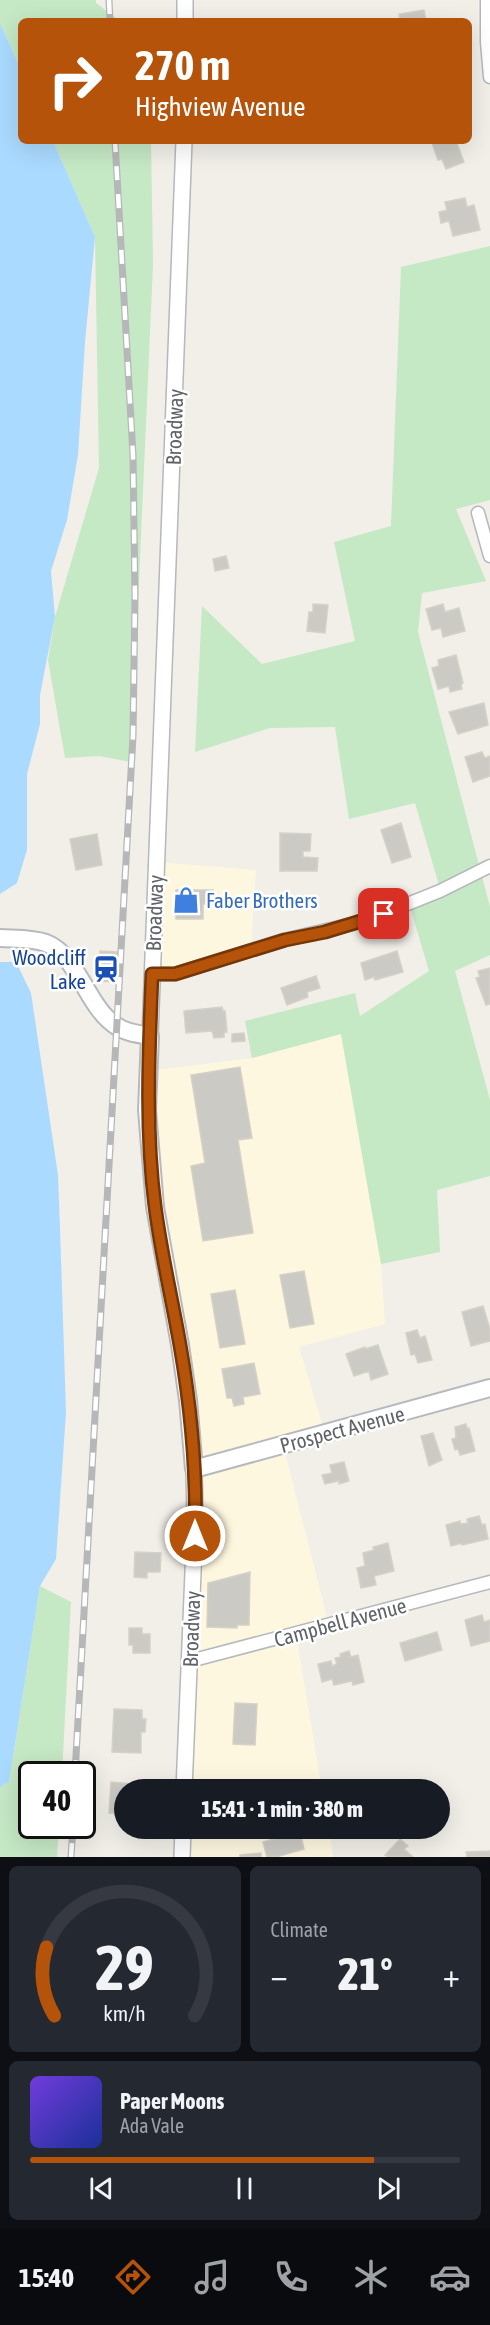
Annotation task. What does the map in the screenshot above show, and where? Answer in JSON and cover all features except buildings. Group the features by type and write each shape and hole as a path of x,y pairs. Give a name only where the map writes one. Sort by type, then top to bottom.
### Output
{"main road":[{"path":"0,938 32,940 53,947 69,964 96,1006 107,1018 118,1028 150,1036"},
{"name":"Broadway","path":"150,1036 147,1110 154,1197 180,1345 194,1469"},
{"name":"Prospect Avenue","path":"194,1469 490,1388"}],"street":[{"path":"185,0 185,18"},
{"path":"488,0 487,42 490,77"},
{"name":"Broadway","path":"150,1036 184,144"},
{"path":"478,513 490,556"},
{"path":"152,974 175,974 285,940 365,921 420,900 490,866"},
{"name":"Broadway","path":"185,1779 195,1524 194,1469"},
{"name":"Campbell Avenue","path":"190,1661 490,1582"},
{"path":"182,1857 183,1839"}],"shaded area":[{"path":"156,862 256,870 251,950 152,974"},
{"path":"341,1034 381,1264 385,1324 299,1347 325,1433 283,1445 329,1625 296,1634 320,1779 184,1779 195,1524 165,1270 148,1071 252,1058"},
{"path":"183,1839 331,1839 333,1857 182,1857"}],"green space":[{"path":"0,0 96,0 96,3 116,18 18,18 18,63 0,23"},
{"path":"54,144 151,144 153,265 131,762 99,756 65,758 48,660 55,617 99,468 95,237"},
{"path":"490,246 490,500 456,509 486,581 422,593 418,632 490,907 490,955 455,971 490,1100 490,1176 437,1190 440,1252 381,1264 341,1034 252,1058 245,1021 355,993 360,1016 429,971 408,900 441,892 415,803 349,819 335,727 270,728 195,752 202,606 262,664 355,641 334,542 391,526 401,267"},
{"path":"40,1586 71,1602 63,1761 18,1761 18,1839 58,1839 57,1857 0,1857 0,1787 9,1782"}],"water":[{"path":"0,23 18,63 18,144 54,144 95,237 85,342 78,455 67,520 51,571 55,617 40,695 40,724 27,774 27,850 17,883 0,894"},
{"path":"0,962 16,962 31,993 58,1175 66,1412 56,1559 40,1586 9,1782 0,1787"}],"railway":[{"path":"109,0 110,18"},
{"path":"76,1761 133,736 135,597 133,455 115,144"},
{"path":"71,1857 72,1839"}],"place":[{"name":"Faber Brothers","path":"186,900"},
{"name":"Woodcliff Lake","path":"106,969"}],"route":[{"path":"195,1536 194,1469 188,1400 155,1207 150,1158 147,1110 152,974 175,974 285,940 325,932 384,914"}]}
